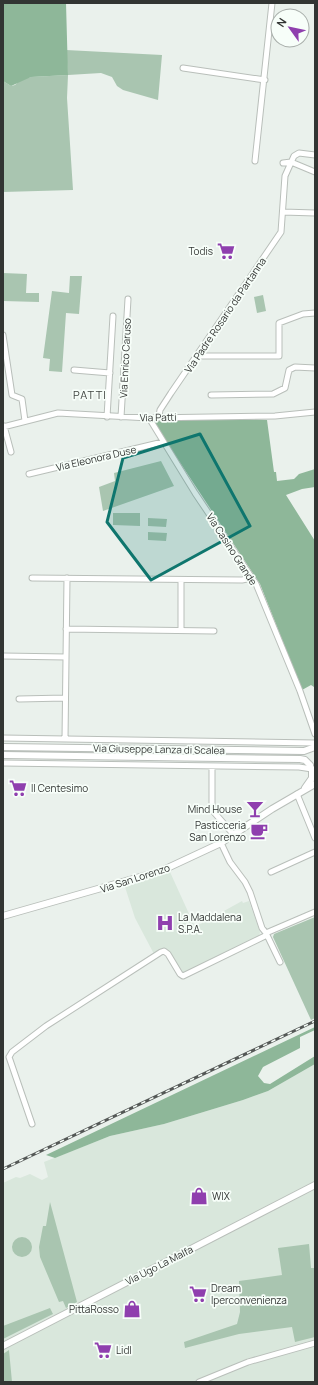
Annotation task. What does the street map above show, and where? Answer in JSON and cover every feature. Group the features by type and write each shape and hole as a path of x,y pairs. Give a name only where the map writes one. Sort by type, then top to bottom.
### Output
{"street":[{"path":"256,161 272,3"},
{"path":"183,68 264,80"},
{"path":"291,162 299,153 315,155"},
{"path":"283,163 291,162 315,172"},
{"name":"Via Padre Rosario da Partanna","path":"159,416 160,410 281,232 285,176 291,162"},
{"path":"283,212 315,213"},
{"name":"Via Enrico Caruso","path":"121,417 128,299"},
{"path":"198,354 202,356 278,356 279,324 303,314 315,313"},
{"path":"107,417 113,316"},
{"path":"3,335 12,396 22,399 25,421"},
{"path":"211,395 273,394 285,388 289,370 295,368 315,368"},
{"path":"74,370 110,372"},
{"name":"Via Patti","path":"4,427 58,413 107,417 149,418 159,416 275,416 315,412"},
{"name":"Via Casino Grande","path":"149,418 163,442 252,578 300,691 315,734"},
{"path":"4,427 11,452"},
{"name":"Via Eleonora Duse","path":"29,474 163,442"},
{"path":"32,578 242,580 252,578"},
{"path":"65,739 66,578"},
{"path":"181,580 181,630"},
{"path":"66,629 214,631"},
{"path":"3,656 66,657"},
{"path":"19,699 65,698"},
{"name":"Via Giuseppe Lanza di Scalea","path":"3,738 315,743"},
{"name":"Via Giuseppe Lanza di Scalea","path":"3,747 304,751 315,747"},
{"name":"Via San Lorenzo","path":"298,793 310,782 313,775 310,755 315,747"},
{"name":"Via Giuseppe Lanza di Scalea","path":"3,755 300,759 307,761 312,769"},
{"name":"Via Giuseppe Lanza di Scalea","path":"3,763 299,767 312,769"},
{"path":"212,766 212,810 234,835"},
{"name":"Via San Lorenzo","path":"3,916 161,871 221,843 298,793 315,784"},
{"path":"298,793 315,838"},
{"path":"221,843 232,865 245,882 262,928 267,934 280,962"},
{"path":"271,872 315,852"},
{"path":"32,1124 9,1057 10,1054 39,1031 161,952 164,951 168,954 180,974 183,976 315,912"},
{"name":"Via Ugo La Malfa","path":"3,1346 315,1185"},
{"path":"199,1382 248,1362 315,1343"}],"highlighted area":[{"path":"200,434 250,526 151,580 107,522 123,458"}],"shaded area":[{"name":"La Maddalena S.P.A.","path":"170,872 195,927 242,901 243,903 249,901 260,932 259,937 183,973 170,952 161,949 154,954 135,918 125,887"},
{"path":"315,1064 315,1381 3,1382 3,1183 16,1177 20,1178 30,1174 42,1180 48,1177 44,1162 110,1136 164,1124 268,1091"}],"green space":[{"path":"3,3 66,3 68,75 31,77 11,86 3,81"},
{"path":"66,50 162,55 158,100 123,90 117,86 112,77 101,73 68,75"},
{"path":"68,75 67,98 73,190 3,192 3,81 11,86 15,85 20,80 31,77"},
{"path":"3,273 27,274 26,293 39,293 39,302 3,301"},
{"path":"70,276 82,276 79,314 66,313 62,372 49,371 50,359 43,358 52,291 69,293"},
{"path":"263,295 266,311 257,313 254,297"},
{"path":"152,420 267,420 274,472 276,472 277,481 294,479 299,474 315,469 315,487 302,489 286,495 315,541 314,687 311,685 302,690 260,584"},
{"path":"161,461 174,486 103,511 99,487 115,481 114,473"},
{"path":"113,513 140,513 140,526 113,525"},
{"path":"148,518 167,519 166,527 148,526"},
{"path":"148,532 167,533 166,541 148,540"},
{"path":"315,917 315,1018 311,1020 273,937 274,934"},
{"path":"315,1027 315,1030 300,1037 300,1048 263,1067 258,1076 264,1083 270,1084 315,1056 315,1064 268,1091 164,1124 110,1136 55,1158 46,1155"},
{"path":"50,1202 77,1302 66,1308 63,1301 59,1302 40,1257 39,1247 43,1226 46,1226"},
{"path":"22,1237 29,1240 32,1247 29,1254 22,1257 15,1254 12,1247 15,1240"},
{"path":"309,1244 311,1268 315,1268 315,1337 295,1342 292,1327 239,1334 185,1348 184,1342 237,1324 240,1312 239,1281 282,1275 278,1248"},
{"path":"50,1308 53,1314 3,1339 3,1326"},
{"path":"9,1350 12,1382 3,1382 3,1354"}],"railway":[{"path":"3,1169 315,1021"}],"place":[{"name":"Todis","path":"226,251"},
{"name":"Il Centesimo","path":"18,788"},
{"name":"Mind House","path":"255,809"},
{"name":"Pasticceria San Lorenzo","path":"259,831"},
{"name":"La Maddalena S.P.A.","path":"165,923"},
{"name":"WIX","path":"199,1196"},
{"name":"Dream Iperconvenienza","path":"198,1294"},
{"name":"PittaRosso","path":"132,1309"},
{"name":"Lidl","path":"103,1350"}],"district":[{"name":"PATTI","path":"90,395"}]}
